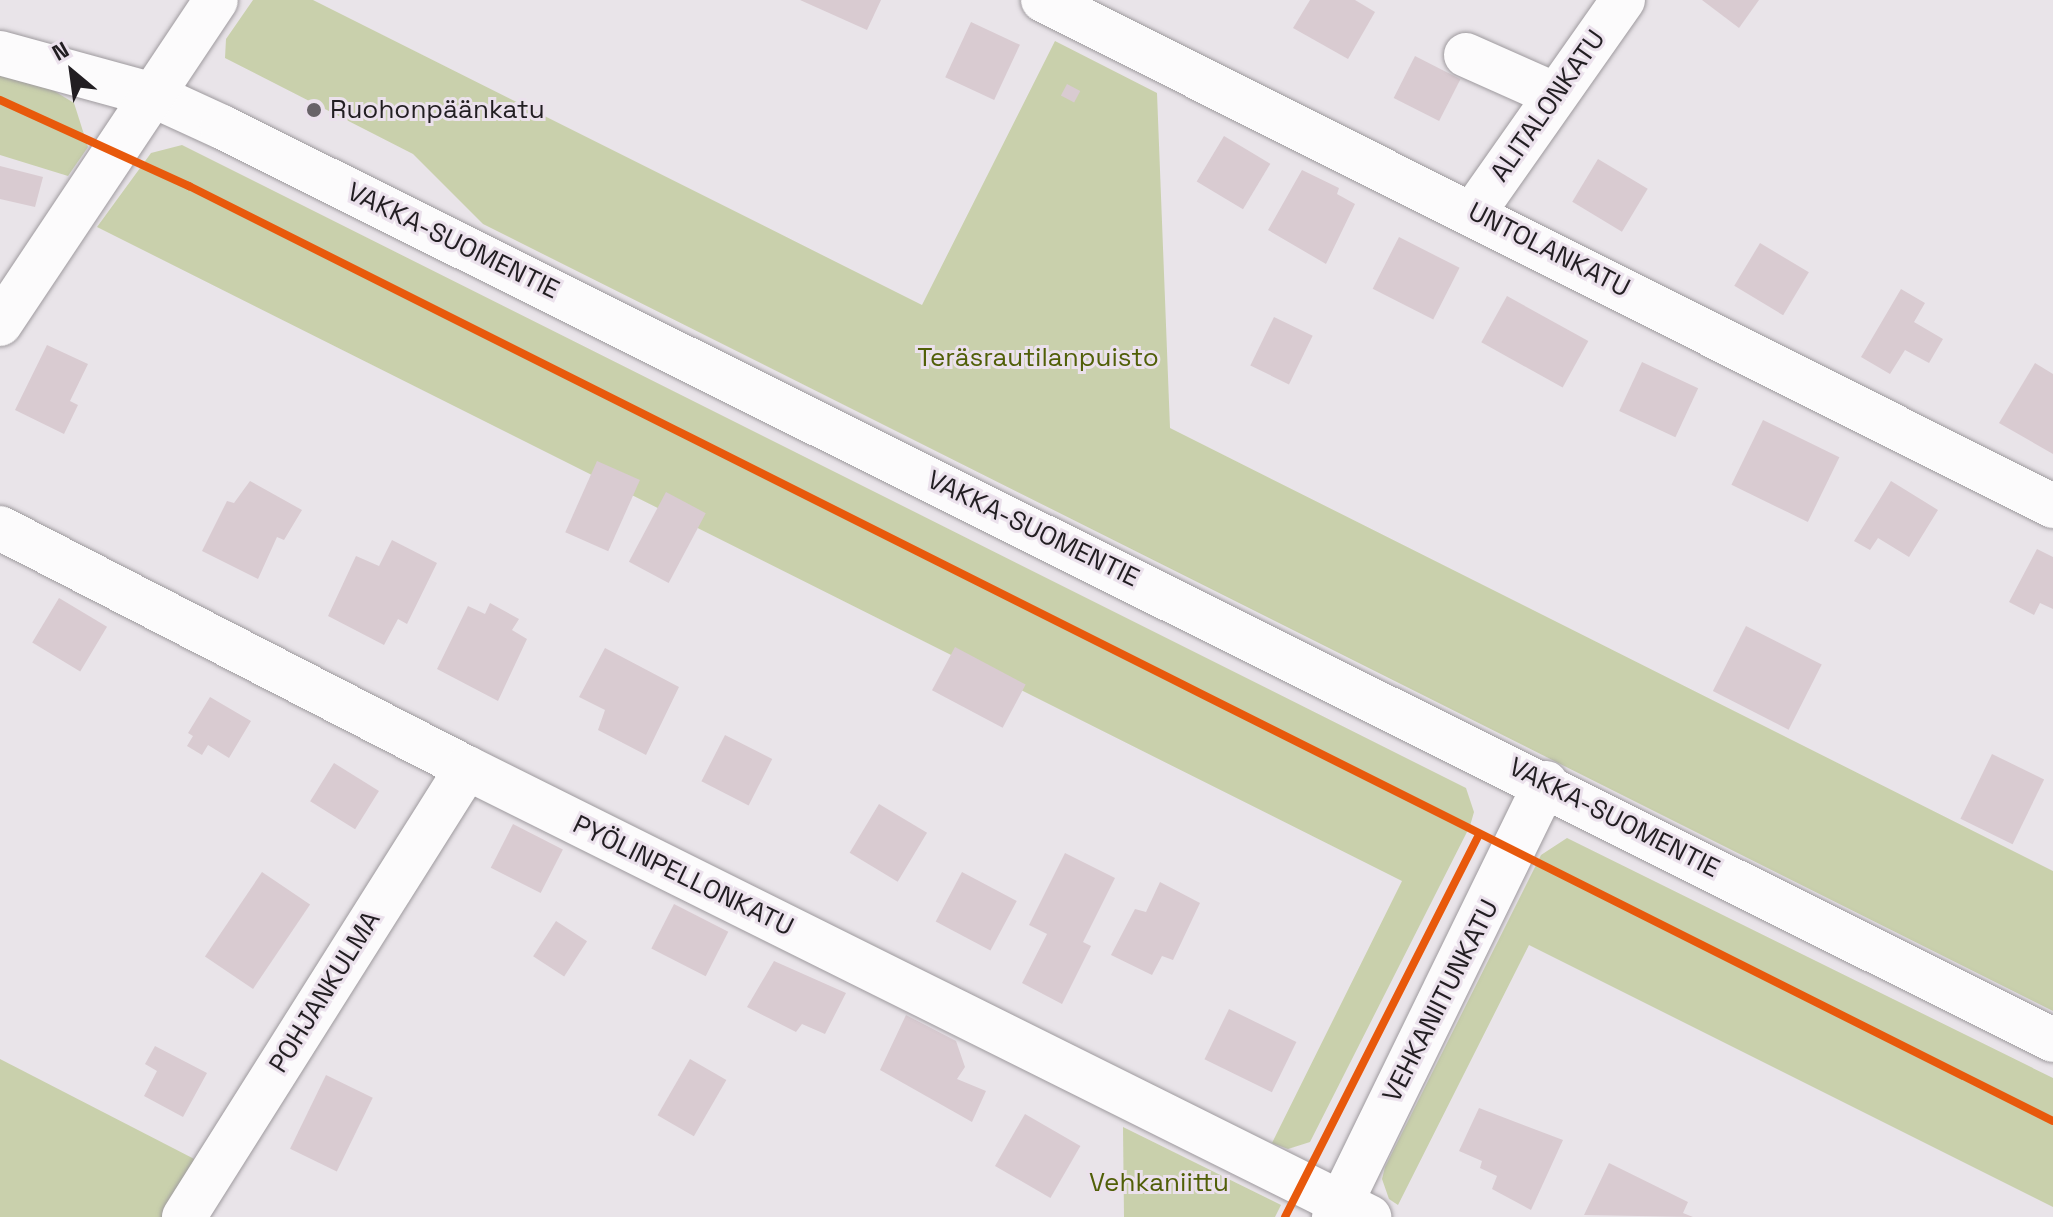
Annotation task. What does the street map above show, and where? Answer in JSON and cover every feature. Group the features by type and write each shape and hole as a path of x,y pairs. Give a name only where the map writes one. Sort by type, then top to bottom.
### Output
{"street":[{"path":"0,324 150,94 216,0"},
{"name":"UNTOLANKATU","path":"1043,0 1474,212 2053,506"},
{"name":"ALITALONKATU","path":"1474,212 1623,0"},
{"name":"VAKKA-SUOMENTIE","path":"0,53 150,94 1546,783 2053,1040"},
{"path":"1466,55 1556,95"},
{"name":"PYÖLINPELLONKATU","path":"0,528 467,768 1348,1212"},
{"name":"POHJANKULMA","path":"184,1217 467,768"},
{"name":"VEHKANIITUNKATU","path":"1348,1212 1546,783"}],"green space":[{"name":"Teräsrautilanpuisto","path":"253,0 313,0 922,305 1055,41 1157,93 1170,428 2053,871 2053,1011 483,224 413,154 225,58 226,39"},
{"path":"0,76 51,89 74,103 88,147 68,176 0,155"},
{"path":"182,145 1466,788 1474,812 1470,826 1310,1142 1288,1149 1272,1143 1402,881 97,227 151,153"},
{"path":"1567,838 2053,1078 2053,1207 1529,945 1398,1205 1389,1199 1382,1179 1385,1167 1541,855"},
{"path":"0,1059 204,1164 171,1217 0,1217"},
{"name":"Vehkaniittu","path":"1123,1127 1281,1205 1275,1217 1124,1217"}],"building":[{"path":"800,0 881,0 867,30"},
{"path":"1310,0 1355,0 1375,12 1348,59 1293,28"},
{"path":"1702,0 1759,0 1739,28"},
{"path":"971,22 1020,45 994,100 945,77"},
{"path":"1415,56 1460,79 1439,121 1394,98"},
{"path":"1067,84 1080,91 1074,103 1061,95"},
{"path":"1224,136 1270,164 1243,209 1197,181"},
{"path":"1598,159 1648,189 1622,232 1572,202"},
{"path":"0,166 43,177 35,207 0,199"},
{"path":"1302,170 1339,188 1337,194 1355,204 1326,264 1268,230"},
{"path":"1399,237 1460,268 1433,320 1373,289"},
{"path":"1760,243 1809,272 1783,315 1734,286"},
{"path":"1901,289 1925,303 1914,322 1943,339 1929,363 1905,350 1890,374 1861,357"},
{"path":"1507,296 1588,341 1563,387 1481,342"},
{"path":"1274,317 1313,336 1289,384 1250,366"},
{"path":"47,345 88,364 70,401 78,405 64,434 15,410"},
{"path":"1642,362 1698,388 1675,437 1619,411"},
{"path":"2035,363 2053,374 2053,454 1999,423"},
{"path":"1763,420 1839,457 1808,522 1731,485"},
{"path":"597,461 640,480 608,551 565,532"},
{"path":"250,481 302,510 284,540 277,537 258,579 202,551 227,501 234,503"},
{"path":"1891,481 1938,510 1909,557 1878,538 1870,550 1854,541"},
{"path":"666,492 706,513 669,583 629,562"},
{"path":"392,540 437,563 407,624 398,619 384,645 328,616 356,556 379,566"},
{"path":"2037,549 2053,557 2053,609 2040,603 2034,615 2009,602"},
{"path":"59,598 107,627 80,671 32,643"},
{"path":"490,603 519,619 512,630 527,639 498,701 437,669 468,606 485,614"},
{"path":"1746,626 1822,665 1789,730 1713,691"},
{"path":"955,647 1026,685 1003,728 932,690"},
{"path":"605,648 679,687 646,755 598,730 605,710 579,697"},
{"path":"210,697 251,721 229,758 208,745 202,755 187,746 193,736 188,733"},
{"path":"725,735 772,759 749,805 701,781"},
{"path":"1992,754 2044,779 2013,844 1960,819"},
{"path":"334,763 379,791 355,829 310,801"},
{"path":"879,804 927,833 898,882 850,853"},
{"path":"513,824 563,849 541,893 491,868"},
{"path":"1065,853 1115,878 1083,942 1091,946 1062,1004 1022,983 1047,934 1029,925"},
{"path":"262,872 310,904 253,989 205,957"},
{"path":"962,872 1017,901 990,951 936,921"},
{"path":"1160,882 1200,903 1173,960 1162,956 1152,975 1111,955 1135,909 1146,912"},
{"path":"674,904 728,932 706,976 651,949"},
{"path":"556,921 587,941 564,976 533,956"},
{"path":"774,961 846,993 825,1034 802,1024 796,1032 747,1007"},
{"path":"1229,1009 1296,1042 1272,1092 1204,1059"},
{"path":"906,1015 956,1041 965,1067 957,1079 986,1091 972,1122 880,1070"},
{"path":"155,1046 207,1073 183,1117 144,1096 157,1071 145,1064"},
{"path":"690,1059 726,1080 694,1136 658,1115"},
{"path":"326,1075 373,1098 337,1171 290,1149"},
{"path":"1479,1108 1563,1140 1531,1210 1492,1189 1497,1176 1480,1168 1482,1161 1459,1151"},
{"path":"1025,1114 1080,1146 1050,1198 995,1166"},
{"path":"1609,1163 1688,1202 1683,1213 1693,1217 1584,1215"},
{"path":"1189,1174 1208,1184 1202,1194 1184,1184"}],"cycle path":[{"path":"0,100 189,186 2053,1121"},
{"path":"1285,1217 1478,836"}],"place":[{"name":"Ruohonpäänkatu","path":"314,110"}]}
